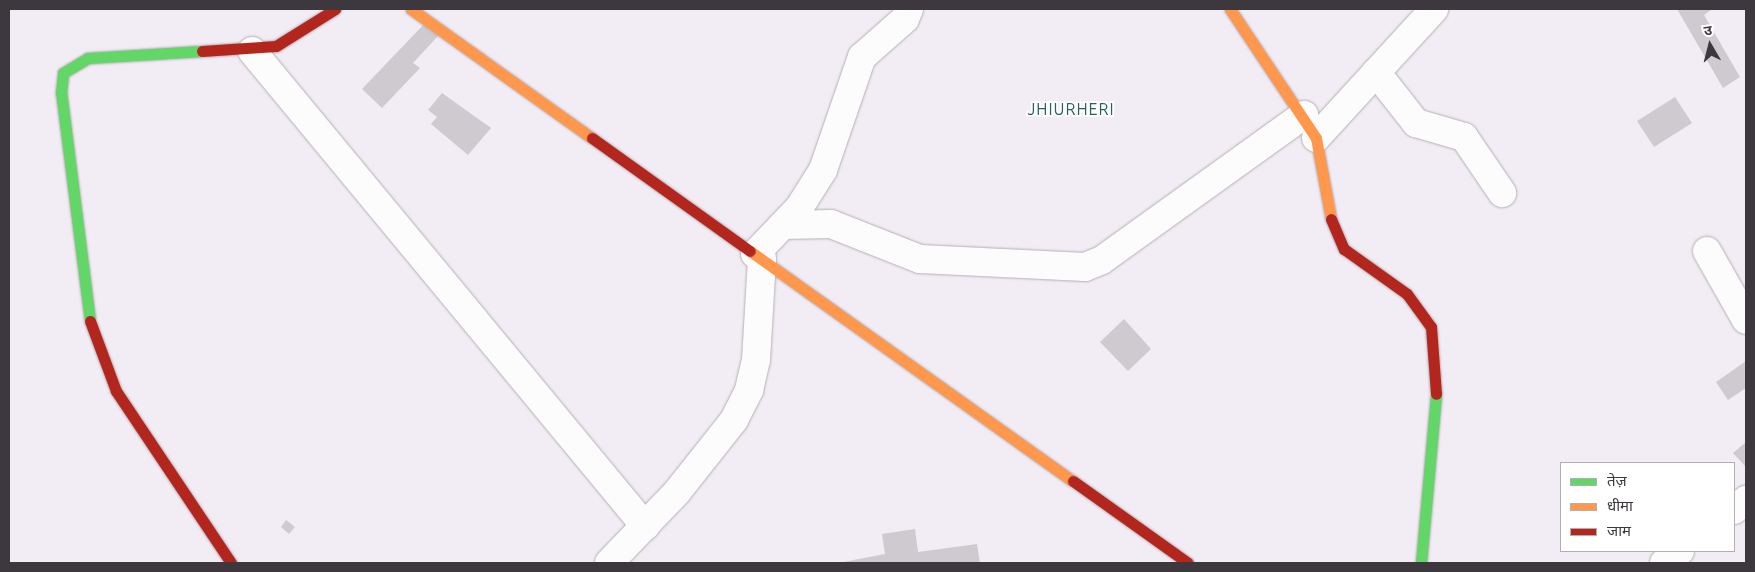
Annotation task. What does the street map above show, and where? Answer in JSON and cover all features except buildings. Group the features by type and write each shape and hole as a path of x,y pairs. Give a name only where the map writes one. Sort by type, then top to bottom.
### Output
{"street":[{"path":"231,563 116,391 91,328 61,93 64,73 74,63 88,58 252,51 276,46 335,9"},
{"path":"411,9 1188,563"},
{"path":"609,563 716,447 749,390 756,360 759,256 784,225 823,170 862,57 905,19 908,9"},
{"path":"1230,9 1310,126 1332,222 1344,249 1407,294 1431,327 1437,377 1421,563"},
{"path":"784,225 831,224 920,259 1085,267 1102,260 1310,126 1376,72 1434,9"},
{"path":"252,51 644,526"},
{"path":"1376,72 1416,123 1464,137 1502,193"},
{"path":"1707,251 1746,320"},
{"path":"1735,509 1746,500"},
{"path":"1664,563 1679,552"}],"traffic: fast":[{"path":"90,321 61,93 63,73 88,58 202,51"},
{"path":"1421,563 1436,394"}],"traffic: slow":[{"path":"411,9 592,138"},
{"path":"1230,9 1316,138 1331,219"},
{"path":"750,251 1073,481"}],"traffic: jam":[{"path":"202,51 276,46 335,9"},
{"path":"592,138 750,251"},
{"path":"1331,219 1344,249 1407,294 1431,327 1436,394"},
{"path":"90,321 116,391 231,563"},
{"path":"1073,481 1188,563"}],"district":[{"name":"JHIURHERI","path":"1071,109"}]}
